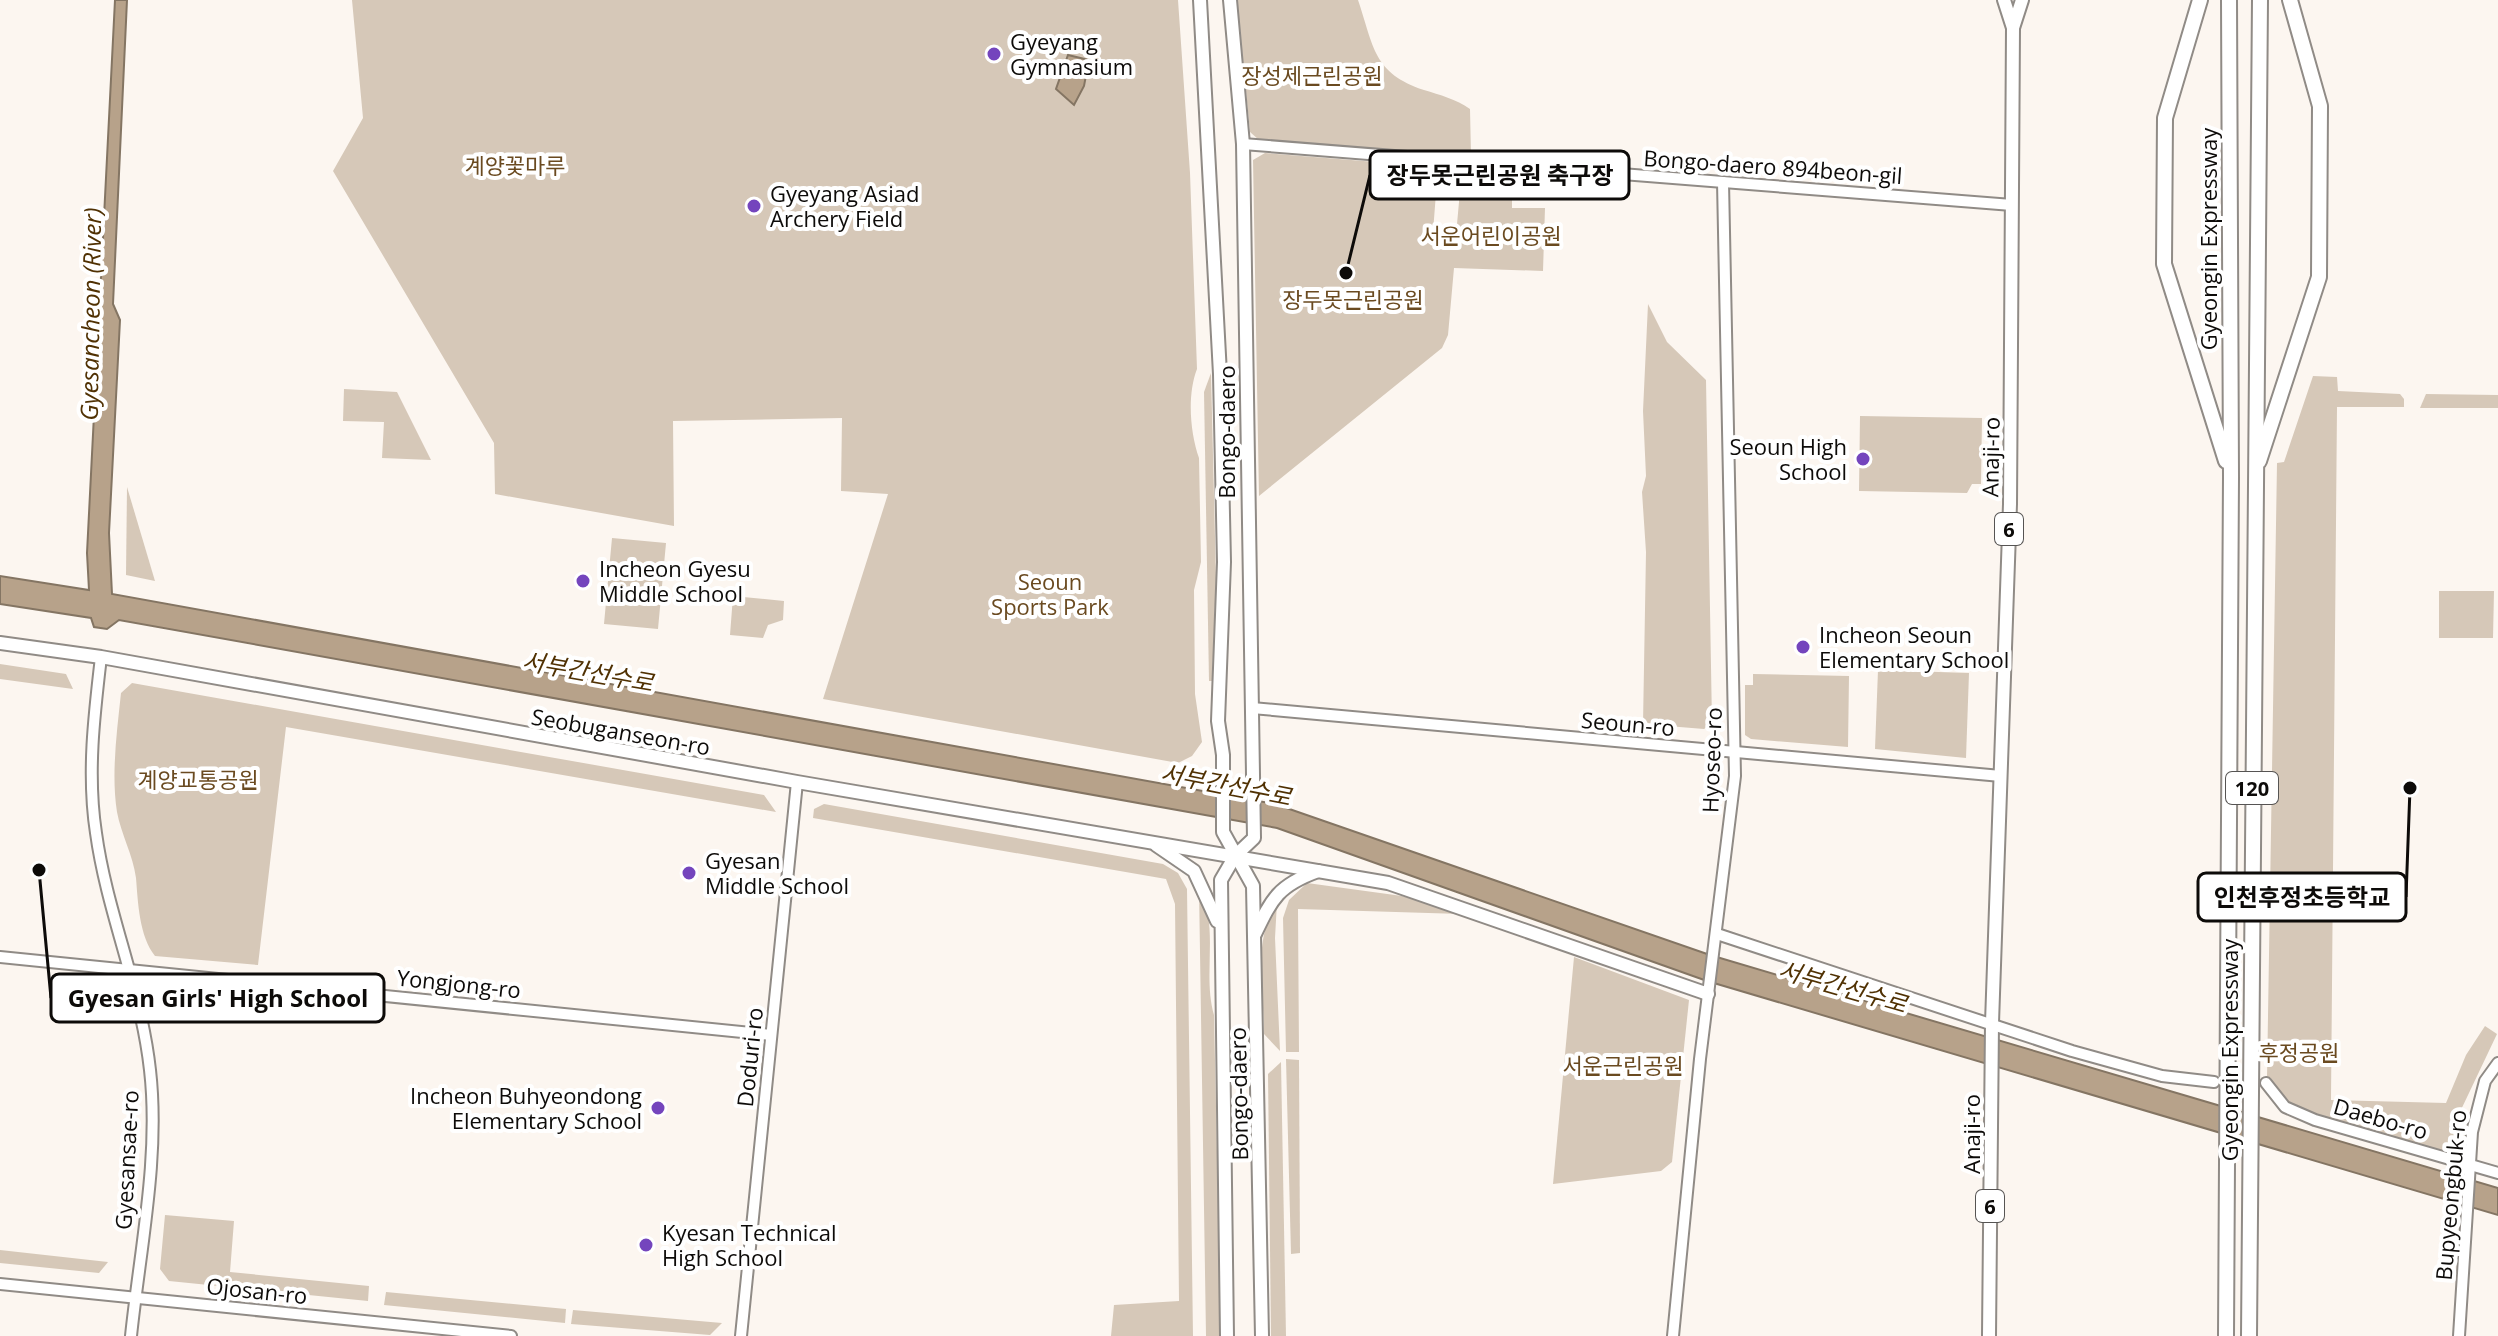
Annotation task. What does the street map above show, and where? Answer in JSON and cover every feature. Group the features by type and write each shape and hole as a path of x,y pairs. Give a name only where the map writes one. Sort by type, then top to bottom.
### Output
{"highway":[{"name":"Gyeongin Expressway","path":"2200,0 2165,118 2164,264 2231,477"},
{"name":"Gyeongin Expressway","path":"2226,1336 2231,477 2229,0"},
{"name":"Gyeongin Expressway","path":"2249,1336 2260,0"},
{"name":"Gyeongin Expressway","path":"2254,477 2319,277 2320,106 2290,0"}],"main road":[{"name":"Bongo-daero","path":"1200,0 1220,374 1224,562 1218,721 1223,777 1223,832 1253,886 1262,1336"},
{"name":"Bongo-daero","path":"1227,1336 1219,924 1221,880 1235,856 1254,838 1243,144 1230,0"},
{"name":"Anaji-ro","path":"2004,0 2013,28"},
{"name":"Anaji-ro","path":"1989,1336 1992,1026 2010,504 2013,28 2022,0"},
{"name":"Seobuganseon-ro","path":"0,643 101,657 797,782 1321,870 1412,889 1708,990"},
{"path":"1150,842 1194,871 1219,924"},
{"path":"1252,940 1275,896 1288,882 1321,870"}],"street":[{"name":"Bongo-daero 894beon-gil","path":"1243,144 2012,205"},
{"name":"Hyoseo-ro","path":"1673,1336 1735,754 1723,182"},
{"name":"Gyesansae-ro","path":"101,657 91,765 93,811 101,858 132,970 151,1072 152,1122 131,1336"},
{"name":"Seoun-ro","path":"1252,708 2001,776"},
{"name":"Doduri-ro","path":"741,1336 797,782"},
{"path":"1717,934 1992,1026 2162,1076 2214,1082"},
{"name":"Yongjong-ro","path":"0,957 771,1035"},
{"name":"Bupyeongbuk-ro","path":"2459,1336 2476,1105 2485,1081 2498,1063"},
{"name":"Daebo-ro","path":"2266,1083 2280,1103 2293,1112 2470,1168 2498,1173"},
{"name":"Ojosan-ro","path":"0,1284 511,1336"}],"green space":[{"path":"352,0 1178,0 1190,173 1197,369 1191,414 1199,458 1201,562 1194,590 1195,694 1202,742 1192,756 1178,763 823,699 888,494 841,491 842,418 673,421 674,526 495,494 494,443 333,171 363,118"},
{"name":"장성제근린공원","path":"1237,0 1358,0 1372,45 1394,75 1470,109 1471,156 1259,140 1250,132"},
{"name":"장두못근린공원","path":"1265,153 1438,167 1432,245 1455,246 1462,169 1512,176 1512,208 1545,208 1543,271 1454,268 1448,335 1442,348 1259,496 1253,160"},
{"path":"1648,304 1667,342 1706,380 1712,723 1704,729 1643,724 1646,552 1642,492 1646,476 1643,411"},
{"path":"1211,373 1216,578 1212,681 1209,681 1204,392"},
{"name":"후정공원","path":"2313,376 2337,377 2338,391 2400,394 2404,399 2404,407 2337,407 2331,1100 2446,1103 2466,1055 2485,1026 2497,1034 2459,1114 2456,1151 2452,1154 2294,1108 2267,1078 2277,463 2284,462"},
{"path":"344,389 397,392 431,460 382,458 384,422 343,421"},
{"path":"2426,394 2498,395 2498,408 2420,408"},
{"path":"1860,416 1982,418 1981,484 1972,484 1967,493 1859,491"},
{"path":"127,487 155,581 126,575"},
{"path":"612,538 666,543 658,629 604,624"},
{"path":"2439,591 2494,591 2493,638 2439,638"},
{"path":"733,596 784,601 783,620 768,625 763,638 730,635"},
{"path":"0,664 66,674 73,689 0,679"},
{"path":"1878,670 1969,673 1966,758 1875,749"},
{"path":"1753,674 1849,676 1848,747 1751,739 1745,735 1745,685 1753,685"},
{"name":"계양교통공원","path":"132,683 764,795 776,812 286,727 258,965 155,956 142,929 134,869 115,798 115,752 121,693"},
{"path":"824,804 1163,864 1178,873 1187,889 1193,1336 1111,1336 1114,1305 1179,1301 1175,904 1166,879 813,818 814,809"},
{"path":"1307,883 1402,896 1461,914 1298,909 1299,1052 1286,1052 1283,918 1289,900"},
{"path":"1199,888 1209,918 1214,1015 1221,1336 1206,1336"},
{"path":"1277,902 1275,938 1280,1051 1264,1034 1261,966 1264,933"},
{"name":"서운근린공원","path":"1574,957 1689,1000 1672,1162 1661,1171 1553,1184"},
{"path":"1286,1059 1299,1060 1300,1253 1291,1254"},
{"path":"1281,1062 1286,1336 1271,1336 1268,1074"},
{"path":"165,1215 234,1221 230,1272 369,1286 368,1301 169,1281 160,1269"},
{"path":"0,1250 108,1262 99,1273 0,1263"},
{"path":"386,1292 566,1309 565,1323 384,1305"},
{"path":"573,1310 722,1323 710,1335 571,1324"}],"shaded area":[{"path":"115,0 127,0 113,304 120,320 109,533 112,594 1275,804 1710,955 2498,1188 2498,1215 1707,981 1277,828 119,620 107,629 94,627 91,618 0,604 0,576 89,590 87,553"},
{"path":"1068,55 1089,60 1084,86 1074,105 1056,89"}],"place":[{"name":"Gyeyang Gymnasium","path":"994,54"},
{"name":"Gyeyang Asiad Archery Field","path":"754,206"},
{"name":"장두못근린공원 축구장","path":"1346,273"},
{"name":"Seoun High School","path":"1863,459"},
{"name":"Incheon Gyesu Middle School","path":"583,581"},
{"name":"Incheon Seoun Elementary School","path":"1803,647"},
{"name":"인천후정초등학교","path":"2410,788"},
{"name":"Gyesan Girls' High School","path":"39,870"},
{"name":"Gyesan Middle School","path":"689,873"},
{"name":"Incheon Buhyeondong Elementary School","path":"658,1108"},
{"name":"Kyesan Technical High School","path":"646,1245"}],"park label":[{"name":"계양꽃마루","path":"515,165"},
{"name":"서운어린이공원","path":"1491,235"},
{"name":"Seoun Sports Park","path":"1050,594"}],"water label":[{"name":"Gyesancheon (River)","path":"90,314"},
{"name":"서부간선수로","path":"588,671"},
{"name":"서부간선수로","path":"1226,784"},
{"name":"서부간선수로","path":"1843,986"}]}
